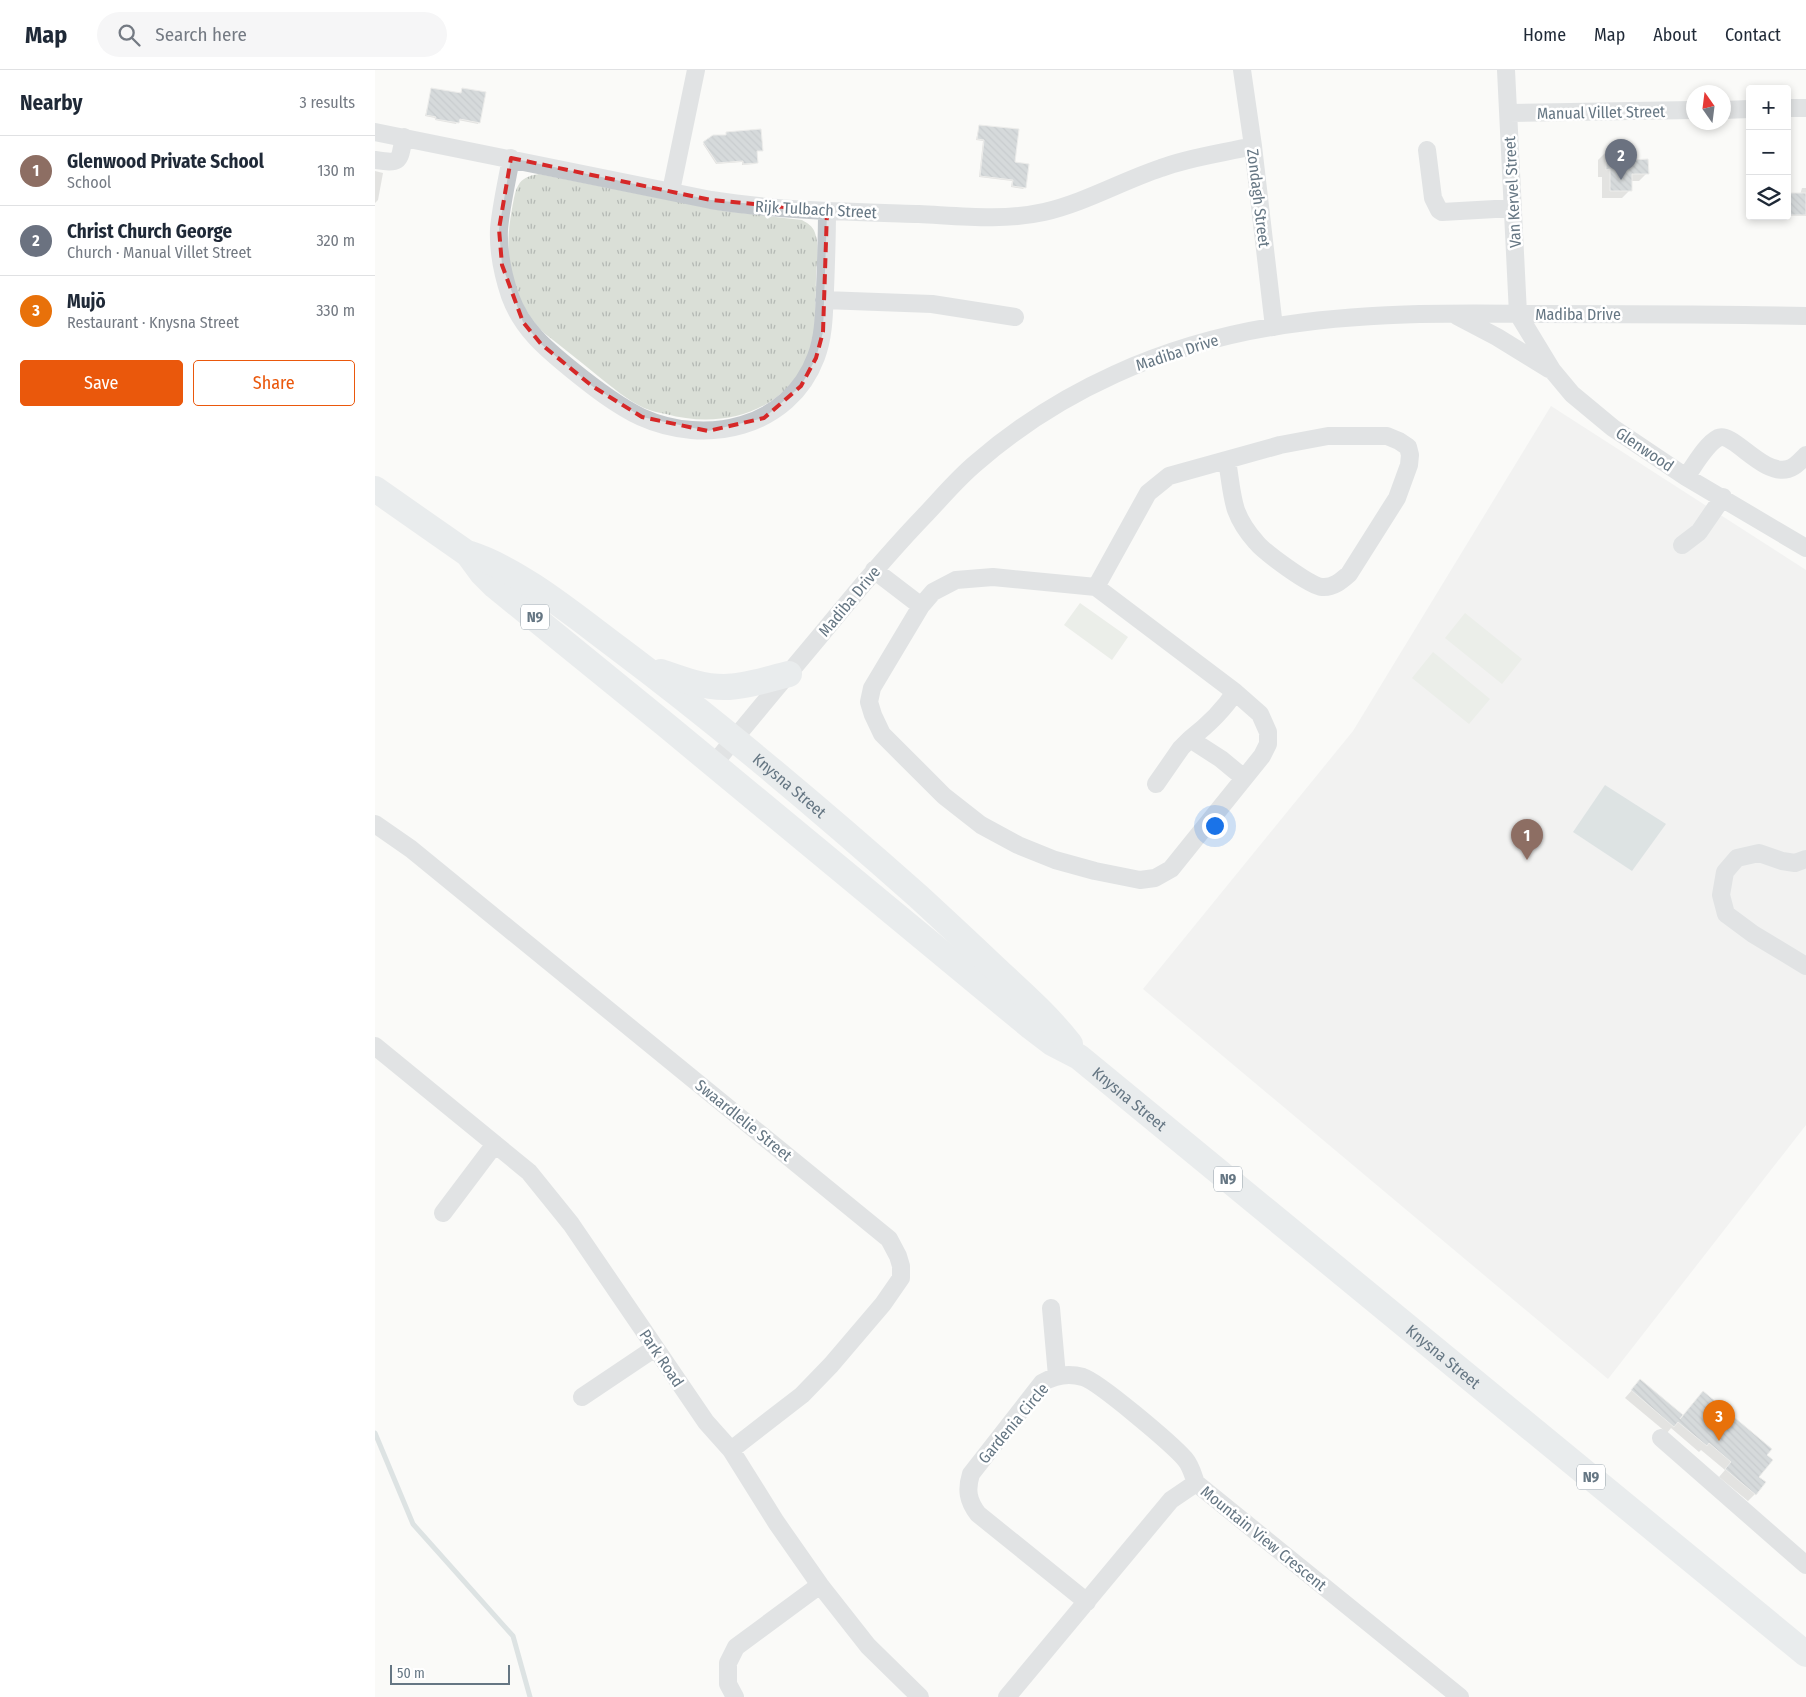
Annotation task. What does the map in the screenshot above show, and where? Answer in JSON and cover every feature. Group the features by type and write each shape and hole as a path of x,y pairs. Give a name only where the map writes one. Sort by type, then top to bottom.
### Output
{"highway":[{"name":"Knysna Street","path":"375,489 468,554 488,560 507,570 562,607 735,738 849,835 1045,1014 1079,1057"},
{"name":"Knysna Street","path":"468,554 482,573 495,586 1031,1027 1052,1043 1079,1057 1806,1654"},
{"path":"639,664 684,680 709,686 726,687 789,674"}],"street":[{"path":"671,191 695,70"},
{"name":"Zondagh Street","path":"1242,70 1274,326"},
{"name":"Van Kervel Street","path":"1506,70 1518,314"},
{"path":"1791,108 1806,108"},
{"name":"Manual Villet Street","path":"1509,113 1686,110"},
{"path":"1731,110 1746,110"},
{"name":"Rijk Tulbach Street","path":"375,132 747,206 990,217 1022,216 1045,212 1162,167 1253,146"},
{"path":"375,160 396,161 399,158 404,137"},
{"path":"1427,150 1433,198 1439,210 1443,212 1513,208"},
{"path":"511,158 499,229 502,265 511,296 523,322 541,344 592,386 642,417 677,427 708,431 736,427 764,418 786,402 801,386 816,358 823,332 827,211"},
{"path":"824,300 932,304 1015,317"},
{"name":"Madiba Drive","path":"713,765 874,570 953,484 976,463 1026,424 1089,386 1148,359 1220,338 1274,326 1373,316 1518,314 1806,316"},
{"name":"Glenwood","path":"1518,314 1552,370 1572,394 1613,428 1686,477 1723,497 1806,548"},
{"path":"1454,315 1497,337 1552,370"},
{"path":"1096,587 1148,493 1169,476 1280,445 1328,436 1387,436 1399,440 1407,447 1410,455 1409,465 1397,498 1349,574 1329,587 1320,587 1313,584 1257,544 1246,529 1236,509 1227,461"},
{"path":"1686,477 1710,445 1723,437 1730,438 1753,458 1778,470 1790,468 1806,455"},
{"path":"1682,545 1699,532 1723,497"},
{"path":"874,570 921,606"},
{"path":"993,577 1096,587 1235,692 1259,714 1268,732 1268,744 1263,756 1171,869 1155,878 1140,880 1128,878 1095,872 1055,860 981,825 944,796 909,764 881,734 869,702 872,688 921,606 933,592 956,580 993,577"},
{"path":"1156,784 1181,748 1217,716 1228,704 1235,692"},
{"path":"1190,740 1221,759 1244,778"},
{"name":"Swaardlelie Street","path":"375,824 419,855 889,1239 894,1246 901,1266 901,1278 883,1304 803,1395 731,1450"},
{"path":"1806,859 1795,863 1782,861 1759,853 1737,858 1725,872 1721,895 1726,914 1753,934 1806,966"},
{"name":"Park Road","path":"375,1046 529,1172 571,1224 705,1422 731,1450 776,1522 820,1585 868,1646 920,1697"},
{"path":"443,1213 495,1144"},
{"path":"1051,1308 1057,1376"},
{"path":"581,1397 655,1348"},
{"name":"Gardenia Circle","path":"1087,1602 978,1514 971,1504 968,1493 971,1474 1037,1389 1043,1383 1057,1376 1075,1376 1092,1381 1185,1460 1196,1483"},
{"path":"1661,1438 1806,1565"},
{"name":"Mountain View Crescent","path":"1007,1697 1171,1500 1196,1483 1460,1697"},
{"path":"735,1697 728,1684 728,1663 736,1647 820,1585"}],"highlighted area":[{"path":"511,158 711,200 827,211 823,332 816,358 801,386 764,418 708,431 642,417 592,386 541,344 523,322 502,265 499,229"}],"shaded area":[{"path":"1551,406 1806,570 1806,1125 1608,1379 1143,989 1353,731"},
{"path":"1605,785 1666,824 1632,871 1573,832"}],"green space":[{"path":"539,174 724,211 802,220 810,225 814,231 817,244 814,331 810,351 795,379 781,394 765,405 747,413 707,420 686,418 652,411 632,401 614,389 544,333 523,305 517,290 512,275 508,243 509,226 518,185 526,178"},
{"path":"1080,603 1128,637 1112,660 1064,625"},
{"path":"1465,613 1522,659 1502,684 1445,638"},
{"path":"1433,652 1490,699 1469,724 1412,678"}],"building":[{"path":"431,88 461,93 462,88 486,92 480,123 460,119 459,123 435,119 436,117 426,115"},
{"path":"979,125 1019,129 1015,162 1029,164 1026,188 1012,186 1013,180 980,176 984,140 977,139"},
{"path":"761,129 763,151 757,151 758,163 743,164 743,161 717,163 703,142 713,135 726,135 726,132"},
{"path":"1606,150 1631,150 1631,160 1648,159 1649,174 1632,174 1632,191 1610,191 1610,169 1606,170"},
{"path":"1791,193 1806,193 1806,215 1791,215"},
{"path":"1640,1379 1683,1415 1680,1419 1703,1391 1772,1449 1767,1455 1773,1460 1759,1477 1766,1482 1756,1495 1725,1469 1731,1462 1709,1443 1707,1446 1678,1422 1674,1427 1631,1390"}],"waterway":[{"path":"375,1433 413,1524 513,1636 530,1697"}],"place":[{"name":"Christ Church George","path":"1621,180"},
{"name":"Glenwood Private School","path":"1527,860"},
{"name":"Mujō","path":"1719,1441"}]}
